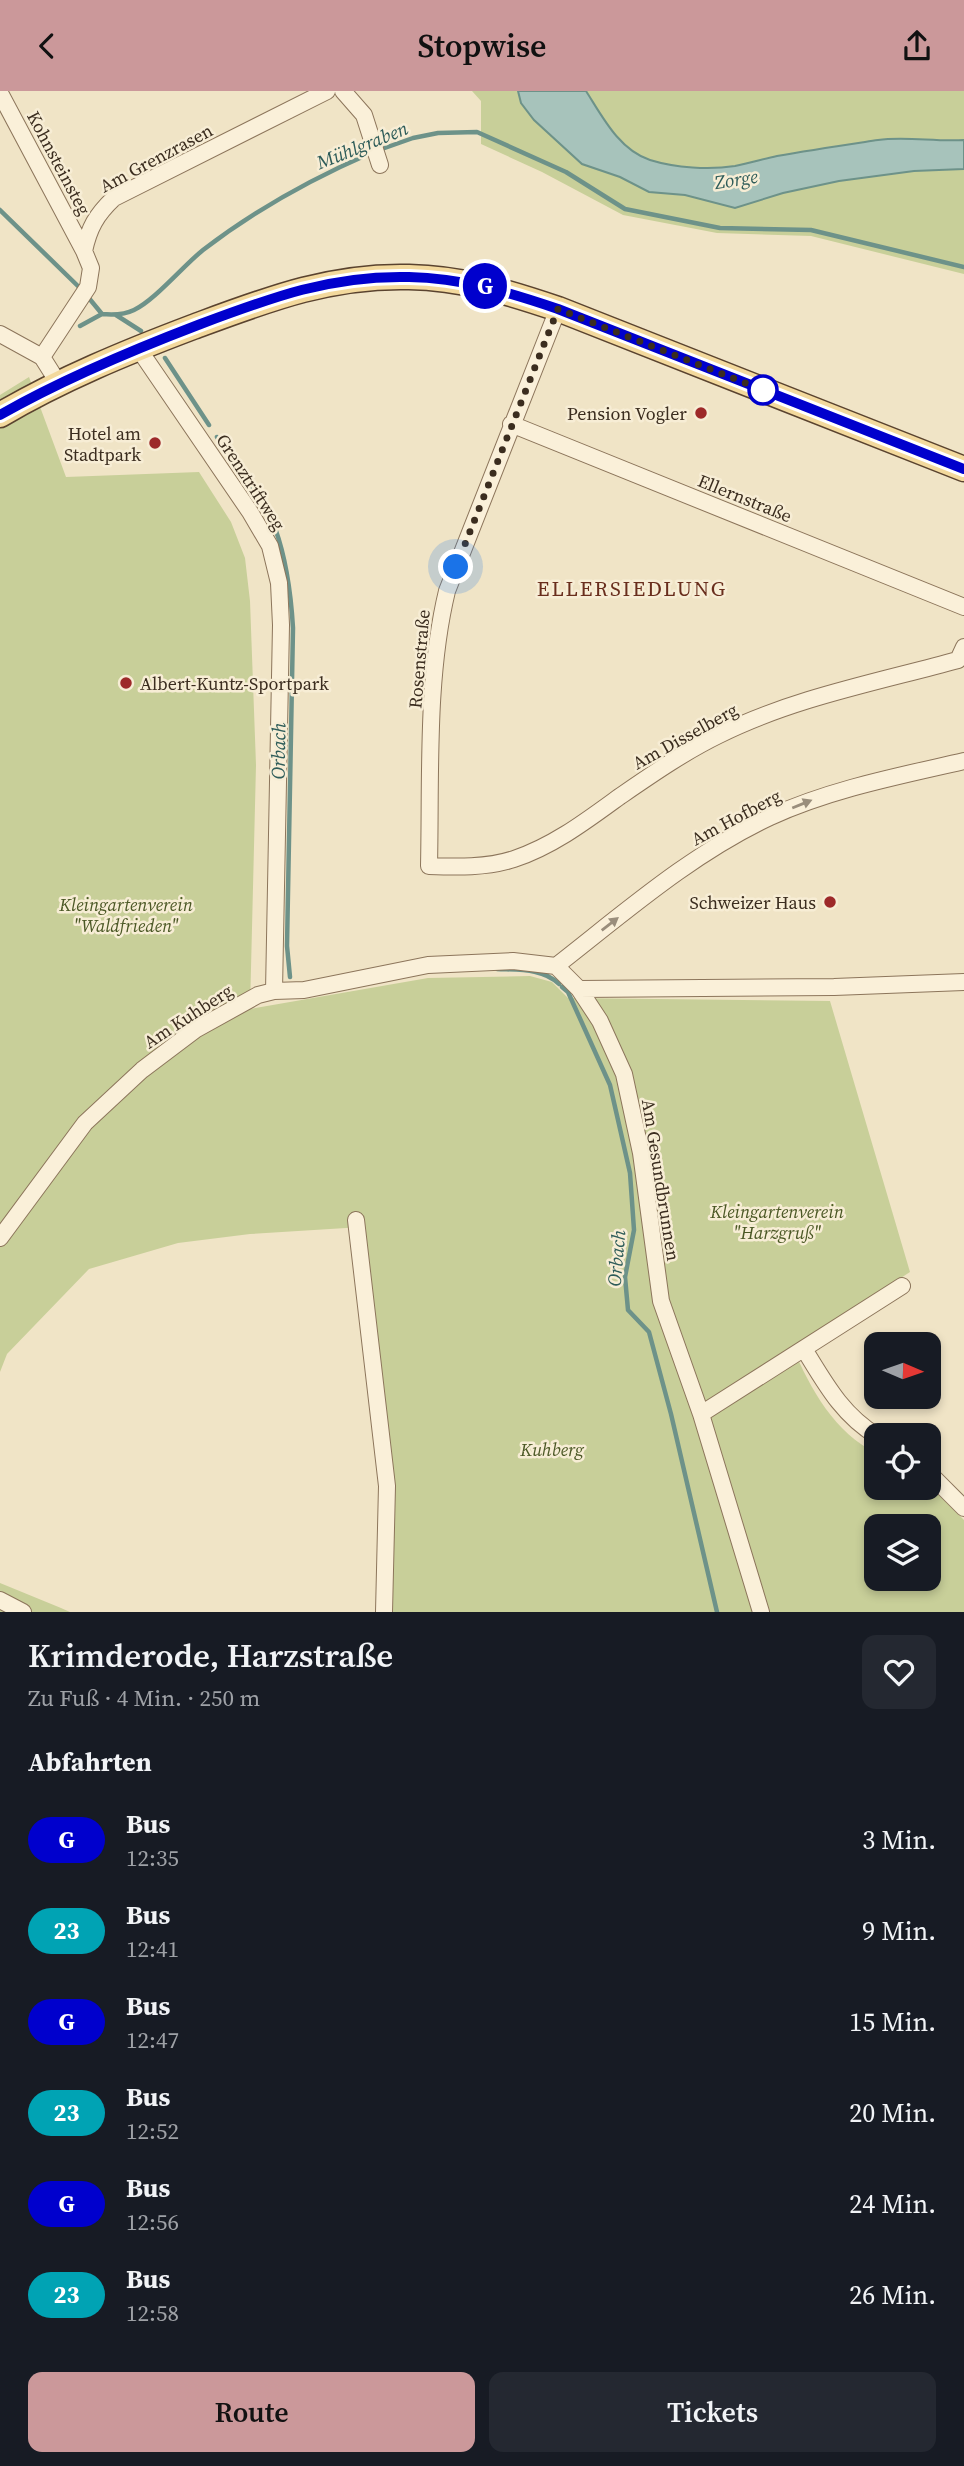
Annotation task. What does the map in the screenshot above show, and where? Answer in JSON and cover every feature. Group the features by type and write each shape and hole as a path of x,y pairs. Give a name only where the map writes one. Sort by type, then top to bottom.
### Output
{"main road":[{"path":"0,415 59,384 138,348 278,295 353,280 408,277 447,279 489,286 558,309 964,469"}],"street":[{"name":"Am Grenzrasen","path":"46,351 85,293 91,268 84,251 88,231 97,213 114,198 327,91"},
{"path":"343,91 364,115 376,156"},
{"name":"Kohnsteinsteg","path":"0,93 84,251"},
{"name":"Rosenstraße","path":"429,866 435,660 446,591 558,309"},
{"path":"0,334 46,351 59,384"},
{"name":"Grenztriftweg","path":"138,348 250,512 270,546 279,583 281,625 274,991"},
{"name":"Ellernstraße","path":"511,424 964,607"},
{"name":"Am Disselberg","path":"429,866 459,867 512,860 562,838 628,791 718,736 757,718 800,703 958,660 964,647"},
{"name":"Am Hofberg","path":"556,966 694,861 770,817 812,800 964,761"},
{"name":"Am Kuhberg","path":"0,1238 85,1123 142,1070 195,1030 258,995 274,991 304,990 428,965 513,961 556,966"},
{"name":"Am Gesundbrunnen","path":"556,966 579,989 600,1021 624,1075 641,1153 661,1301 701,1414 761,1612"},
{"path":"579,989 834,987 964,982"},
{"path":"356,1220 387,1486 384,1612"},
{"path":"701,1414 902,1286"},
{"path":"804,1349 836,1402 864,1428"},
{"path":"941,1485 964,1508"},
{"path":"0,1600 23,1612"}],"green space":[{"path":"472,91 518,91 521,103 534,120 582,164 620,177 649,192 685,195 735,208 783,193 839,181 914,171 964,169 964,274 811,236 717,233 623,215 542,172 481,144 481,101"},
{"path":"586,91 964,91 964,140 888,139 777,156 735,166 693,168 660,163 629,149 612,131"},
{"path":"29,377 66,477 199,472 231,522 245,558 250,601 256,765 250,1009 428,978 530,976 552,982 568,998 830,1001 910,1272 793,1348 807,1379 836,1422 864,1446 864,1500 941,1500 941,1497 964,1520 964,1612 389,1612 362,1227 250,1234 178,1243 89,1269 7,1354 0,1372 0,395"},
{"path":"0,1583 61,1608 70,1612 0,1612"}],"water":[{"name":"Zorge","path":"518,91 586,91 612,131 629,149 650,160 671,165 714,168 735,166 777,156 899,139 964,140 964,169 914,171 839,181 783,193 735,208 685,195 649,192 620,177 582,164 534,120 521,103"}],"waterway":[{"name":"Mühlgraben","path":"379,150 413,138 438,133 477,132 566,172 625,209 720,228 811,230 964,267"},
{"name":"Mühlgraben","path":"88,297 102,314 134,310 151,299 203,250 243,222 327,173 371,153"},
{"name":"Mühlgraben","path":"0,210 82,290"},
{"path":"80,326 102,314"},
{"name":"Orbach","path":"116,315 141,331"},
{"name":"Orbach","path":"165,358 209,425"},
{"name":"Orbach","path":"217,437 253,494"},
{"name":"Orbach","path":"275,528 288,578 293,628 287,946 290,977"},
{"name":"Orbach","path":"497,969 538,972 559,984"},
{"name":"Orbach","path":"562,987 568,992 610,1085 630,1173 634,1230 625,1277 628,1310 649,1332 717,1612"}],"bus line":[{"name":"G","path":"0,415 59,384 138,348 278,295 313,286 373,278 447,279 489,286 558,309 964,469"}],"place":[{"name":"Pension Vogler","path":"701,413"},
{"name":"Hotel am Stadtpark","path":"155,443"},
{"name":"Albert-Kuntz-Sportpark","path":"126,683"},
{"name":"Schweizer Haus","path":"830,902"}],"district":[{"name":"ELLERSIEDLUNG","path":"632,588"}],"route":[{"path":"456,567 558,309 763,390"}],"park label":[{"name":"Kleingartenverein \"Waldfrieden\"","path":"126,914"},
{"name":"Kleingartenverein \"Harzgruß\"","path":"777,1222"},
{"name":"Kuhberg","path":"552,1449"}]}
